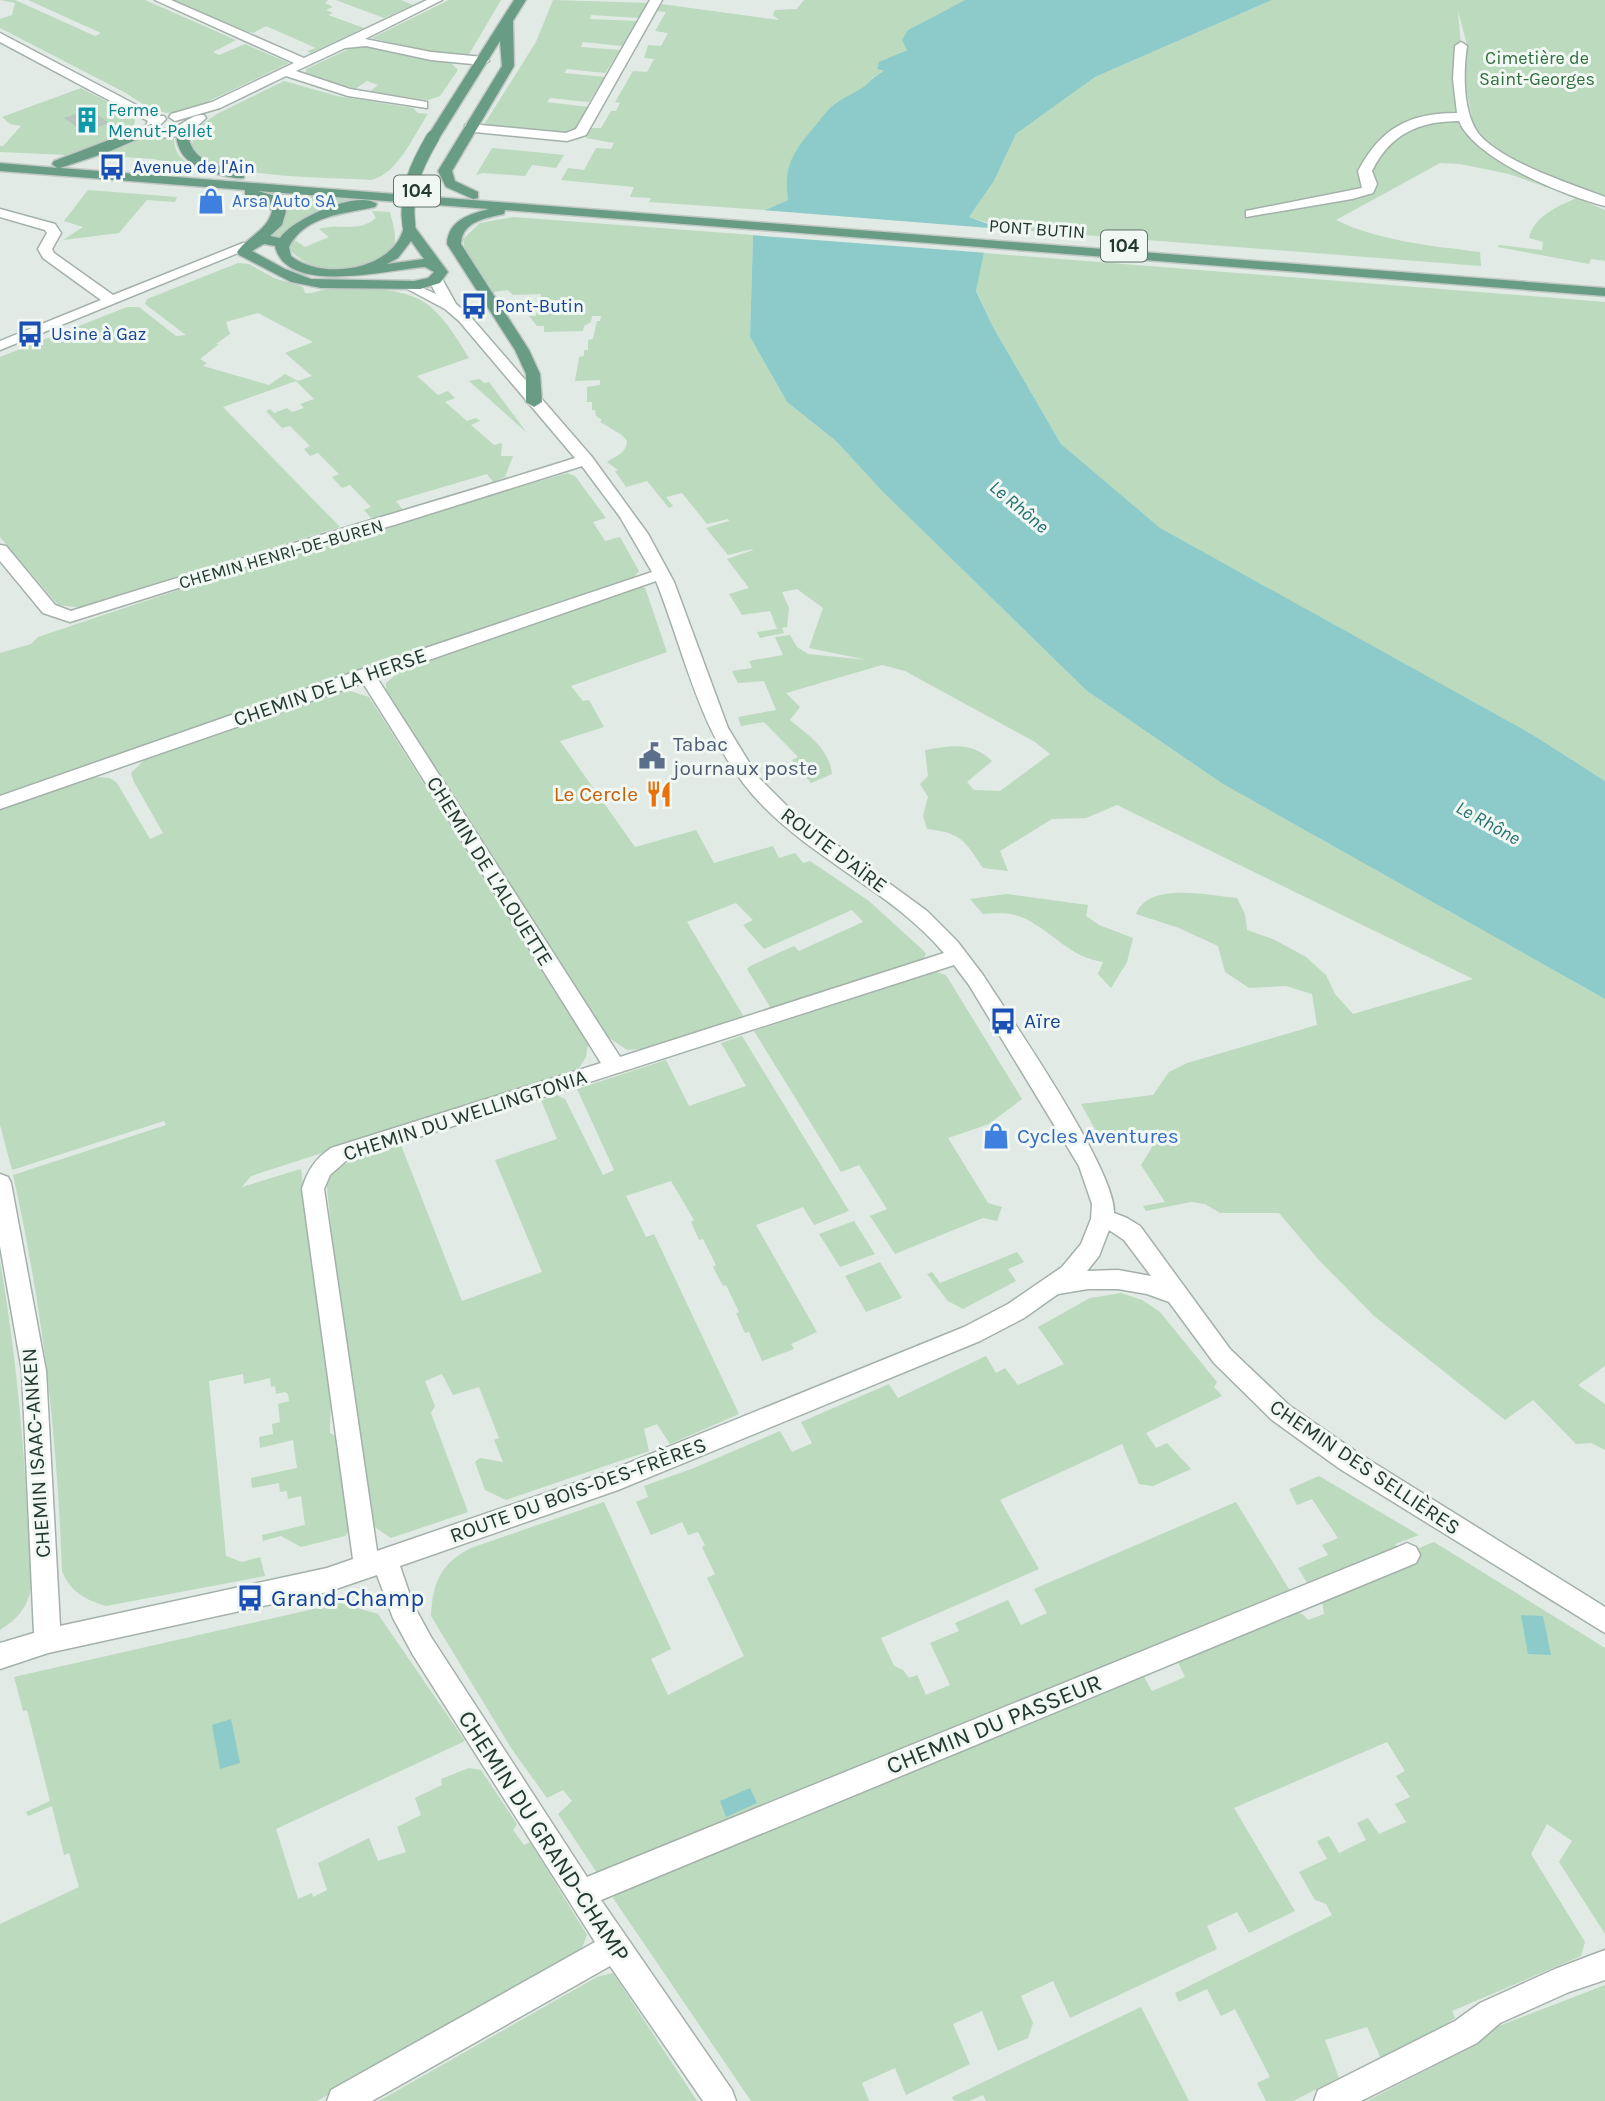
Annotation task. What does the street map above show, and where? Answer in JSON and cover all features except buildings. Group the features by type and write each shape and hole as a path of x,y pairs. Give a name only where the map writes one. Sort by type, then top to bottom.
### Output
{"main road":[{"path":"407,285 396,275 409,231 405,207 415,169 520,0"},
{"path":"473,195 453,186 444,175 509,63 506,43 508,22"},
{"path":"59,164 103,149 154,124"},
{"path":"185,128 181,145 195,161 255,179"},
{"name":"104","path":"0,159 473,195 637,212"},
{"name":"104","path":"0,167 419,201 637,212"},
{"path":"211,183 259,195 276,205 279,211 277,222 252,249"},
{"path":"252,249 282,275 307,282 426,284 433,266 415,263 403,257 365,269 342,272 308,269 286,259 283,248 285,238 294,229 333,211 368,204 419,201"},
{"path":"519,208 474,218 457,229 453,237 458,253 522,350 533,374 534,402"},
{"name":"PONT BUTIN","path":"637,212 1605,283"},
{"name":"PONT BUTIN","path":"637,212 1605,292"},
{"name":"ROUTE D'AÏRE","path":"409,231 433,266"},
{"path":"252,249 272,258 283,248"}],"street":[{"path":"161,0 304,63"},
{"path":"411,0 431,3"},
{"path":"470,128 561,137 577,135 656,0"},
{"path":"154,124 216,105 335,48 369,37 431,3"},
{"path":"0,37 154,124 160,134 185,128 216,105"},
{"path":"369,37 431,56 484,61"},
{"path":"1461,46 1457,73 1466,117 1474,136 1492,150 1605,202"},
{"path":"286,72 348,92 424,105"},
{"path":"176,117 187,121 185,128"},
{"path":"1251,215 1368,190 1370,184 1365,171 1376,148 1386,138 1426,119 1466,117"},
{"path":"0,213 50,227 54,233 45,249 48,255 112,301"},
{"path":"0,346 207,264 238,259 252,249"},
{"name":"ROUTE D'AÏRE","path":"433,266 450,306"},
{"name":"ROUTE D'AÏRE","path":"407,285 450,306 464,318 586,460 631,520 662,575 719,730 752,783 782,813 817,841 921,917 958,956 1003,1021 1089,1164 1100,1193 1102,1219"},
{"name":"CHEMIN HENRI-DE-BUREN","path":"0,550 49,609 70,617 271,553 388,522 586,460"},
{"name":"CHEMIN DE LA HERSE","path":"0,803 366,674 662,575"},
{"name":"CHEMIN DE L'ALOUETTE","path":"366,674 615,1067"},
{"name":"CHEMIN DU WELLINGTONIA","path":"377,1564 362,1540 313,1189 315,1179 328,1161 339,1154 958,956"},
{"name":"CHEMIN ISAAC-ANKEN","path":"0,1183 34,1371 48,1641"},
{"name":"ROUTE DU BOIS-DES-FRÈRES","path":"0,1656 48,1641 327,1580 609,1482 972,1334 1016,1311 1070,1274 1091,1250 1102,1219"},
{"name":"CHEMIN DES SELLIÈRES","path":"1102,1219 1119,1224 1132,1233 1222,1356 1281,1413 1371,1475 1605,1620"},
{"path":"1055,1286 1080,1280 1117,1279 1177,1294"},
{"name":"CHEMIN DU PASSEUR","path":"580,1894 1407,1555"},
{"name":"CHEMIN DU GRAND-CHAMP","path":"377,1564 422,1646 580,1894 721,2101"},
{"path":"342,2101 615,1947"},
{"path":"1329,2101 1466,2032 1490,2013 1565,1979 1605,1965"}],"green space":[{"path":"0,0 15,0 95,36 101,33 28,0 145,0 236,40 213,52 219,55 245,44 289,63 190,110 166,113 149,108 124,92 0,28 0,19 12,15 15,3"},
{"path":"173,0 328,0 325,3 333,7 326,10 333,13 328,15 364,28 311,53 307,51 316,48 266,26 253,33 245,31"},
{"path":"336,0 401,0 413,5 384,18"},
{"path":"449,0 501,0 468,56 416,49 372,38"},
{"path":"553,0 649,3 639,18 591,15 590,19 637,21 622,46 583,42 581,47 620,50 605,73 567,69 564,73 605,77 589,102 550,98 547,102 589,107 575,130 561,133 483,126 536,42"},
{"path":"804,0 965,0 908,30 908,49 880,62 877,69 885,72 872,78 860,91 829,109 793,157 788,176 788,200 765,210 649,202 651,198 630,197 634,187 561,180 568,168 584,170 596,148 611,149 614,143 586,138 589,128 601,128 611,111 616,111 620,103 615,102 633,71 647,72 654,59 644,58 648,45 661,46 668,33 655,31 666,12 657,11 661,4 779,20 773,15 775,10 797,9"},
{"name":"Cimetière de Saint-Georges","path":"1272,0 1605,0 1605,198 1514,159 1490,145 1474,128 1464,77 1466,41 1458,11 1461,46 1456,48 1453,78 1464,128 1485,152 1564,188 1560,192 1509,174 1460,164 1440,163 1336,220 1388,238 1480,252 1481,266 1008,229 969,217 994,181 1016,134 1095,77"},
{"path":"363,46 450,62 458,70 440,96 428,100 369,92 378,85 367,81 355,89 306,75 306,69 349,49"},
{"path":"284,81 337,96 413,108 418,113 428,114 397,162 381,176 371,180 284,176 238,169 203,157 192,145 194,130 217,114"},
{"path":"81,88 127,112 135,119 134,126 121,137 66,155 0,152 0,146 21,126 10,124 2,117"},
{"path":"148,134 174,137 179,155 195,167 153,159 97,155"},
{"path":"492,148 564,155 556,168 532,165 525,176 483,173 476,175"},
{"path":"88,190 177,197 175,202 147,200 119,233 63,240 83,227 64,221"},
{"path":"274,192 363,199 362,202 306,218 279,238 270,236 284,220 286,211 273,195"},
{"path":"1576,198 1605,210 1605,261 1591,259 1589,264 1498,247 1542,250 1543,242 1529,238 1532,230 1547,213"},
{"path":"372,211 390,212 395,241 389,253 367,264 342,269 317,267 296,255 288,246 293,239 305,247 329,237 319,229 369,223 376,218"},
{"path":"513,217 753,235 750,337 787,402 836,441 881,490 1087,691 1223,784 1605,999 1605,1366 1578,1385 1605,1404 1605,1450 1591,1443 1576,1444 1533,1400 1505,1420 1374,1316 1318,1259 1279,1213 1220,1213 1205,1204 1191,1202 1146,1211 1143,1206 1165,1202 1141,1165 1159,1129 1101,1140 1081,1104 1153,1095 1169,1072 1187,1063 1317,1025 1312,994 1286,986 1249,988 1225,972 1218,946 1179,928 1136,914 1143,904 1154,897 1196,893 1237,898 1245,914 1247,930 1273,939 1306,957 1326,975 1335,994 1353,1014 1473,979 1117,805 1086,818 1052,819 1000,851 1008,871 983,868 961,840 948,833 927,829 923,816 928,797 920,784 928,776 925,750 961,746 976,750 992,761 967,782 974,790 1000,791 1050,754 1035,742 905,671 882,665 786,693 800,707 790,720 817,743 830,765 832,774 811,783 792,760 798,757 764,722 741,726 738,717 776,710 764,681 738,683 732,671 752,668 749,661 783,655 775,637 790,635 797,647 808,654 867,660 809,648 823,608 797,589 782,592 789,608 787,627 782,628 784,633 760,638 757,632 777,629 770,611 742,615 729,594 749,588 727,559 753,550 728,555 706,528 729,521 728,519 707,524 682,493 666,497 673,506 669,508 647,481 626,487 615,471 618,470 607,462 623,452 627,441 600,422 602,420 596,416 595,410 592,410 592,402 587,402 587,387 600,385 600,380 575,381 579,357 584,356 584,350 588,350 588,340 593,339 597,321 600,321 601,316 592,316 591,322 584,326 583,331 544,332 544,326 537,326 529,316 536,316 541,294 513,295 508,290 493,292 465,249 463,239 480,223"},
{"path":"984,253 1605,302 1605,781 1533,735 1160,529 1061,444 993,327 976,290"},
{"path":"238,263 249,264 274,278 303,287 305,293 327,289 371,289 412,296 434,310 469,358 417,376 438,395 448,391 455,398 445,402 467,421 476,418 480,421 471,425 494,445 502,443 501,456 513,456 505,477 493,482 487,474 396,501 403,510 372,519 364,510 371,507 350,485 342,488 332,477 339,474 318,453 310,456 304,449 310,446 290,426 282,428 266,411 270,409 274,413 287,408 292,412 304,408 300,404 314,399 296,381 223,407 340,527 83,608 58,605 0,537 0,357 127,307 139,307 176,336 186,335 145,304 147,299","holes":["258,313 313,342 285,353 312,376 298,381 285,374 269,385 203,366 207,363 200,359 230,334 226,322"]},
{"path":"480,379 484,383 489,382 527,433 469,381"},
{"path":"567,473 575,476 606,518 593,522 605,541 620,537 639,571 634,577 0,796 0,653 31,644 38,637 250,566"},
{"path":"638,587 645,588 667,652 571,686 583,701 589,700 604,727 560,741 635,847 696,830 714,863 773,846 779,858 795,853 803,863 810,861 869,901 926,953 924,959 774,1009 770,1007 747,969 750,966 794,946 799,951 863,922 852,910 764,949 743,925 753,920 736,903 687,922 744,1017 644,1049 627,1050 608,1037 386,691 386,683 400,671"},
{"path":"347,690 369,697 588,1044 586,1057 578,1070 251,1176 242,1187 301,1169 331,1392 330,1433 336,1436 349,1530 345,1536 301,1547 281,1536 263,1541 262,1535 305,1525 301,1496 288,1499 287,1491 280,1492 279,1483 252,1488 251,1478 297,1468 293,1440 260,1448 259,1437 273,1434 272,1424 280,1422 278,1404 289,1401 288,1394 276,1394 275,1386 271,1387 270,1378 244,1384 243,1374 209,1381 226,1556 242,1562 260,1557 265,1576 106,1606 80,1594 69,1584 62,1571 47,1372 33,1274 13,1175 166,1125 164,1121 12,1170 0,1125 0,810 94,777 110,778 117,783 150,839 163,833 131,773 144,760"},
{"path":"1006,894 1088,905 1086,916 1099,925 1133,938 1127,962 1111,988 1098,974 1103,962 1081,955 1021,917 983,914 970,899"},
{"path":"936,972 946,975 1022,1099 989,1124 948,1138 988,1203 1002,1207 997,1221 983,1218 895,1254 870,1216 887,1209 859,1165 841,1172 754,1031"},
{"path":"742,1036 849,1211 814,1225 803,1207 756,1225 817,1332 791,1344 794,1349 762,1361 749,1332 745,1333 736,1313 739,1312 726,1285 723,1286 713,1267 716,1265 703,1239 699,1240 691,1222 694,1220 671,1181 626,1196 646,1237 654,1234 739,1414 670,1444 657,1424 644,1429 649,1451 506,1500 485,1490 475,1462 480,1458 503,1462 494,1440 499,1438 479,1387 453,1395 442,1374 425,1381 435,1406 431,1413 468,1512 391,1538 373,1526 334,1260 326,1177 335,1167 401,1145 462,1301 542,1272 495,1160 557,1139 541,1100 556,1095 565,1099 603,1175 614,1170 577,1089 666,1060 689,1106 746,1086 721,1043"},
{"path":"854,1221 875,1254 840,1267 819,1234"},
{"path":"1017,1252 1024,1262 1008,1269 1016,1281 963,1309 948,1301 927,1274 932,1272 940,1283"},
{"path":"0,1261 21,1425 31,1589 20,1613 0,1630"},
{"path":"880,1262 902,1298 866,1312 845,1276"},
{"path":"1121,1293 1142,1300 1160,1312 1217,1382 1214,1387 1222,1396 1146,1433 1156,1448 1167,1443 1191,1469 1153,1486 1139,1484 1122,1444 1000,1500 1039,1569 881,1638 894,1666 903,1670 909,1678 917,1675 926,1695 950,1685 930,1643 959,1631 955,1623 1008,1600 1021,1625 1047,1613 1034,1589 1236,1502 1292,1594 612,1876 597,1873 558,1814 572,1801 563,1790 547,1798 511,1748 431,1616 436,1584 445,1568 471,1548 604,1502 671,1649 651,1659 668,1695 744,1656 707,1578 715,1574 698,1532 688,1535 682,1522 651,1535 636,1502 648,1497 644,1486 780,1431 792,1452 812,1443 801,1422 889,1384 898,1398 986,1356 996,1373 1005,1368 1018,1385 1064,1364 1038,1327 1090,1298"},
{"path":"1319,1476 1419,1535 1395,1544 1399,1551 1309,1586 1298,1568 1328,1555 1322,1545 1338,1538 1312,1499 1297,1505 1289,1489"},
{"path":"1434,1542 1605,1648 1605,1934 1559,1862 1572,1841 1547,1824 1531,1854 1585,1942 1581,1956 1452,2011 1455,2018 1411,2048 1382,2061 1367,2027 1325,2040 1339,2078 1293,2101 1266,2101 1257,2083 1270,2077 1235,2009 1221,2016 1207,1989 1179,2002 1175,1993 1332,1915 1326,1904 1315,1900 1299,1872 1327,1859 1317,1841 1329,1836 1339,1853 1366,1840 1357,1823 1368,1818 1379,1834 1406,1822 1395,1804 1410,1797 1396,1776 1405,1771 1387,1742 1234,1808 1295,1911 1249,1933 1237,1912 1207,1926 1217,1949 1070,2018 1053,1981 1021,1996 1033,2023 1028,2038 998,2051 982,2011 953,2024 970,2064 906,2095 895,2068 862,2083 869,2101 751,2101 613,1898 616,1893 1143,1675 1152,1691 1185,1677 1177,1660 1274,1620 1275,1623 1288,1618 1291,1614 1300,1613 1308,1620 1324,1614 1322,1601 1414,1550"},
{"path":"340,1603 378,1614 465,1741 276,1829 298,1899 312,1893 313,1897 327,1890 318,1863 369,1838 378,1861 406,1852 397,1827 421,1815 415,1798 442,1785 441,1779 469,1768 481,1770 517,1824 513,1830 524,1845 530,1842 587,1935 580,1953 317,2101 0,2101 0,1924 79,1887 69,1853 64,1855 52,1806 28,1816 26,1812 50,1801 27,1710 23,1711 14,1677"},
{"path":"613,1973 697,2101 379,2101 597,1977"},
{"path":"1605,1985 1605,2101 1367,2101 1471,2047 1496,2027"},
{"path":"1141,2007 1189,2101 986,2101 983,2095 969,2101 954,2101 952,2097"}],"water":[{"name":"Le Rhône","path":"965,0 1272,0 1095,77 1016,134 994,181 969,217 999,228 984,253 976,291 993,327 1061,444 1160,528 1533,735 1605,781 1605,999 1223,784 1087,691 881,490 836,441 787,402 750,337 753,235 765,210 788,200 787,177 792,159 828,109 884,71 877,69 879,62 907,50 902,40 908,30"},
{"path":"1521,1615 1543,1616 1551,1655 1528,1654"},
{"path":"231,1719 240,1763 220,1769 212,1725"},
{"path":"750,1788 757,1803 726,1817 720,1801"}],"pier":[{"path":"761,210 1002,229 988,253 750,235"}],"place":[{"name":"Ferme Menut-Pellet","path":"87,120"},
{"name":"Avenue de l'Ain","path":"112,167"},
{"name":"Arsa Auto SA","path":"211,201"},
{"name":"Pont-Butin","path":"474,306"},
{"name":"Usine à Gaz","path":"30,334"},
{"name":"Tabac journaux poste","path":"652,756"},
{"name":"Le Cercle","path":"659,794"},
{"name":"Aïre","path":"1003,1021"},
{"name":"Cycles Aventures","path":"996,1136"},
{"name":"Grand-Champ","path":"250,1598"}]}
